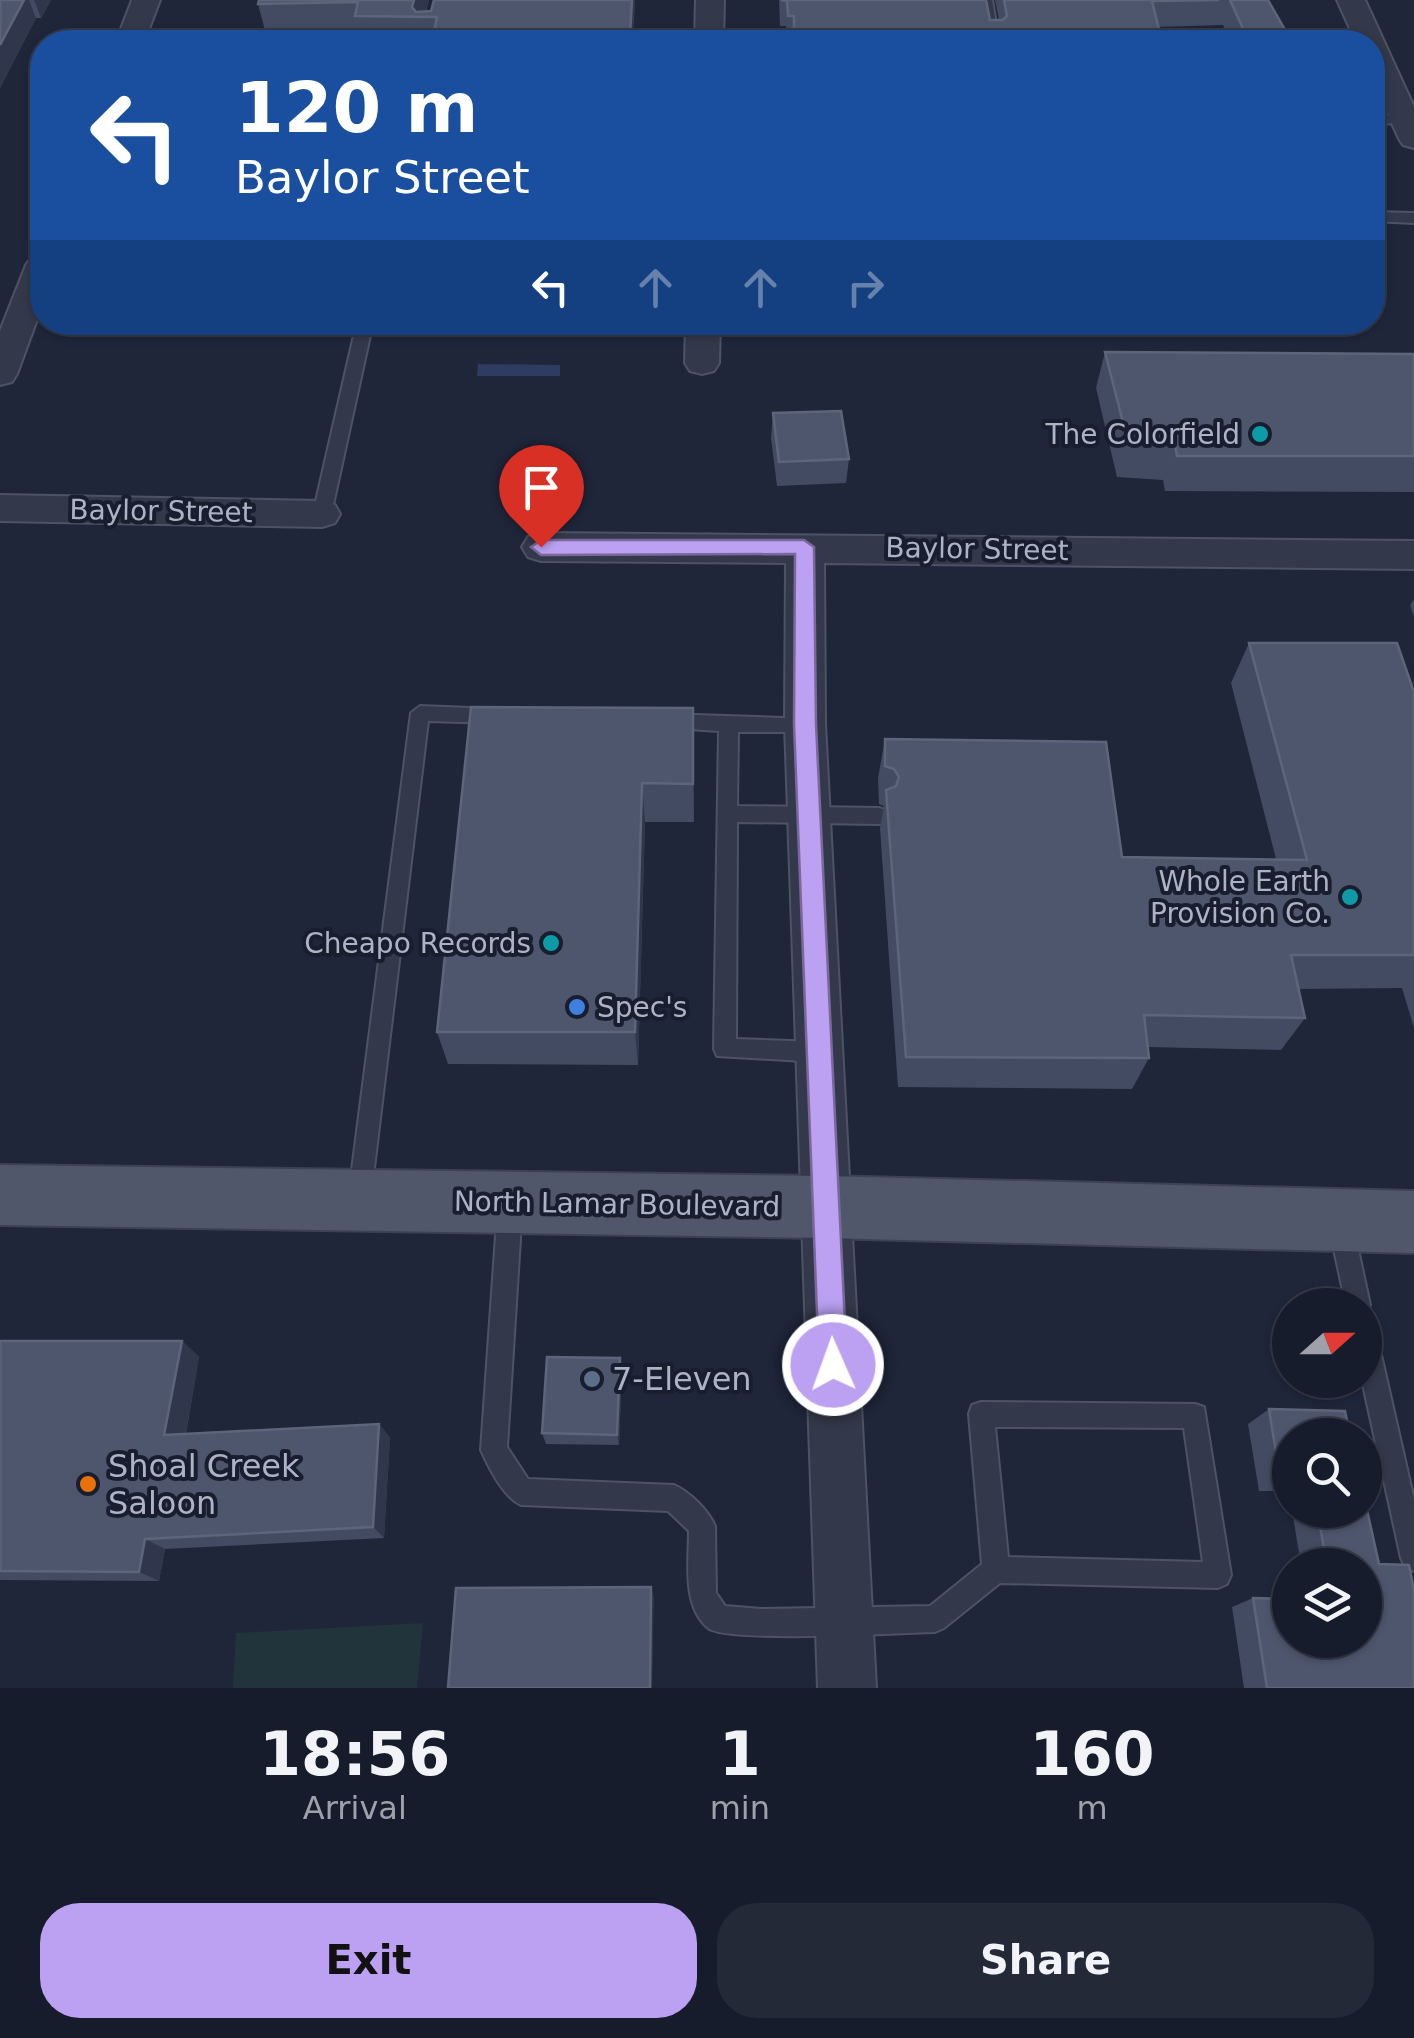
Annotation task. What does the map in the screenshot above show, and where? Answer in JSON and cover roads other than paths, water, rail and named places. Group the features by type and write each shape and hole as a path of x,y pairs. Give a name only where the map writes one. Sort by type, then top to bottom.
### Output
{"main road":[{"name":"North Lamar Boulevard","path":"0,1196 826,1207 1414,1222"}],"street":[{"path":"135,30 146,0"},
{"path":"709,30 710,0"},
{"path":"1351,0 1364,30"},
{"path":"1385,73 1411,126"},
{"path":"0,374 30,297"},
{"path":"702,335 702,363"},
{"name":"Baylor Street","path":"0,508 322,514"},
{"name":"Baylor Street","path":"541,547 1414,556"},
{"path":"804,547 805,724 847,1688"}],"lane":[{"path":"986,0 991,30"},
{"path":"1385,122 1411,126"},
{"path":"1385,217 1414,218"},
{"path":"322,514 362,335"},
{"path":"359,1200 420,713 516,716"},
{"path":"651,722 805,724"},
{"path":"728,724 726,1049 820,1052"},
{"path":"727,814 879,816"},
{"path":"510,1202 494,1450 520,1492 674,1498 702,1526 703,1597 718,1619 934,1619 996,1570 1218,1575 1195,1416 981,1414 996,1570"},
{"path":"1339,1220 1354,1288"},
{"path":"1379,1398 1414,1558"}],"water":[{"path":"478,364 560,365 560,376 477,376"}],"place":[{"name":"The Colorfield","path":"1260,434"},
{"name":"Whole Earth Provision Co.","path":"1350,897"},
{"name":"Cheapo Records","path":"551,943"},
{"name":"Spec's","path":"577,1007"},
{"name":"7-Eleven","path":"592,1379"},
{"name":"Shoal Creek Saloon","path":"88,1484"}]}
